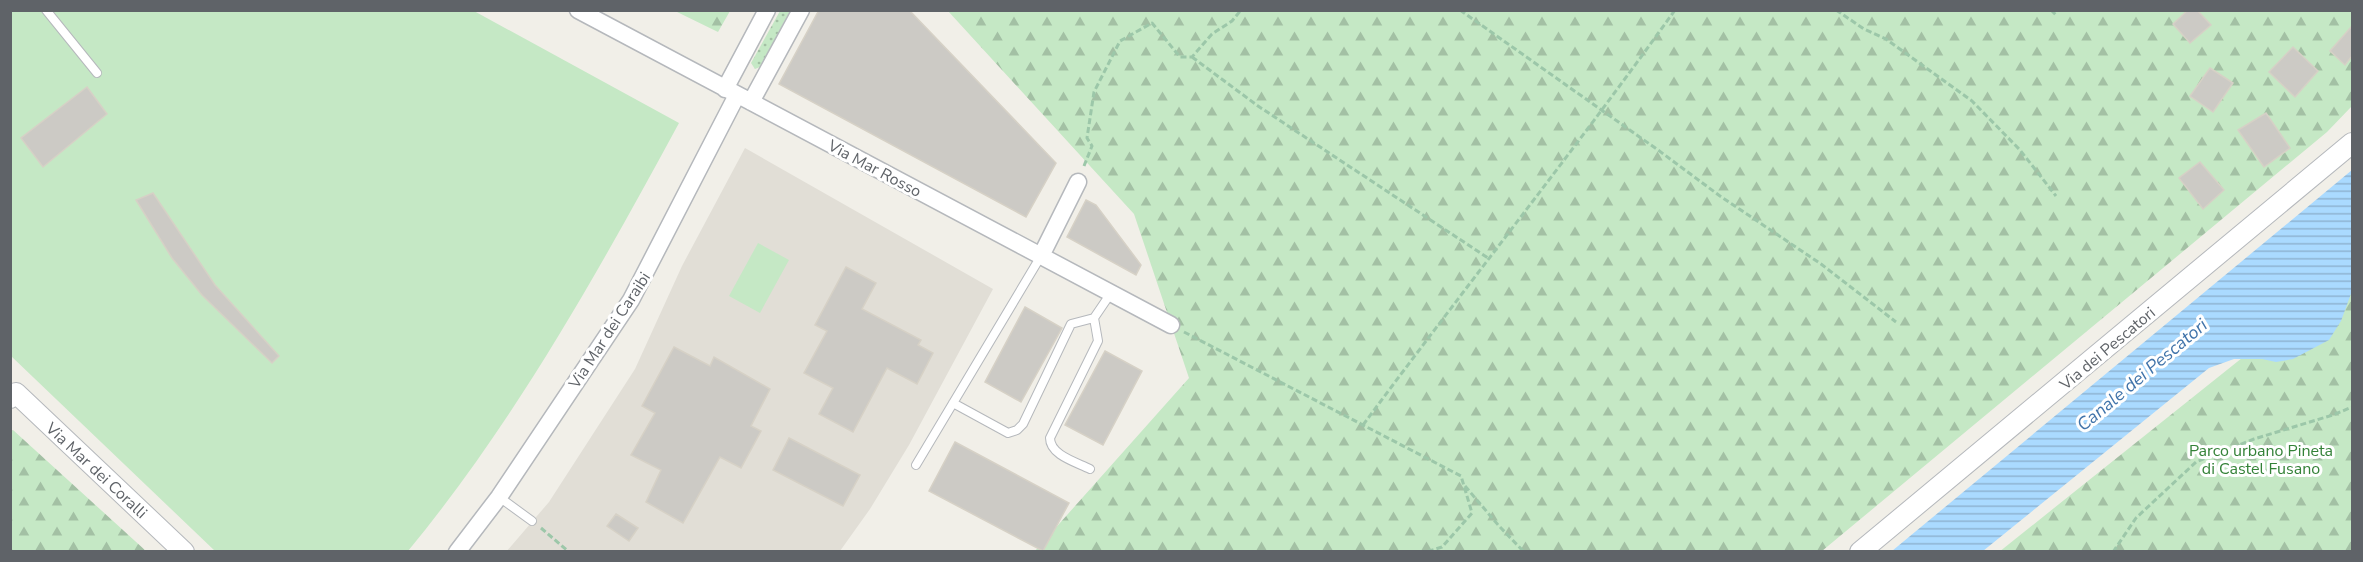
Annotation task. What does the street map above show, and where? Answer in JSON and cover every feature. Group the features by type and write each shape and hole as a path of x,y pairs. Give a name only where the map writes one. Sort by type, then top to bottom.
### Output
{"street":[{"name":"Via Mar Rosso","path":"578,10 1171,325"},
{"name":"Via Mar dei Caraibi","path":"738,96 766,10"},
{"name":"Via Mar dei Caraibi","path":"457,552 499,497 636,290 738,96 801,10"},
{"name":"Via dei Pescatori","path":"1860,552 2352,143"},
{"path":"1041,256 1078,182"},
{"name":"Via Mar dei Coralli","path":"12,393 184,552"}],"lane":[{"path":"46,10 97,73"},
{"path":"916,465 1041,256"},
{"path":"953,403 1008,433 1017,430 1023,424 1071,324 1094,318 1111,293"},
{"path":"1089,470 1054,451 1050,445 1050,438 1098,341 1094,318"},
{"path":"499,497 532,521"}],"path":[{"path":"1192,57 1212,34 1232,21 1241,10"},
{"path":"1460,10 1720,196 1821,264 1896,322"},
{"path":"1363,425 1675,10"},
{"path":"1836,10 1864,29 1886,39 1972,101 2020,150 2056,196"},
{"path":"2051,10 2057,16"},
{"path":"1078,182 1092,146 1087,138 1094,92 1120,41 1152,23 1180,57 1192,57 1258,106 1488,258"},
{"path":"1171,325 1461,476 1472,513 1442,547 1426,552"},
{"path":"2113,552 2136,518 2196,462 2254,439 2333,416 2352,406"},
{"path":"1457,476 1524,552"},
{"path":"532,521 569,552"}],"shaded area":[{"path":"745,148 993,289 909,445 870,509 840,551 506,552 549,502 635,369 682,266"}],"green space":[{"path":"10,11 474,11 679,123 554,344 485,450 408,551 215,551 11,356"},
{"path":"675,11 730,11 718,32"},
{"path":"780,11 790,11 760,67 755,69 751,63"},
{"path":"948,11 2352,11 2352,106 2327,132 1822,551 1035,551 1189,378 1134,214"},
{"path":"758,243 789,260 760,313 729,296"},
{"name":"Parco urbano Pineta di Castel Fusano","path":"2352,270 2352,551 1999,552"},
{"path":"13,430 146,551 11,551 10,432"}],"water":[{"name":"Canale dei Pescatori","path":"2352,170 2352,291 2341,321 2329,340 2293,359 2276,362 2262,359 2234,359 2209,368 1983,551 1892,551"}],"building":[{"path":"819,10 909,10 1056,163 1026,217 779,84"},
{"path":"2188,10 2197,10 2211,25 2190,43 2173,24"},
{"path":"2352,26 2352,56 2345,65 2330,51"},
{"path":"2293,47 2318,71 2295,97 2269,72"},
{"path":"2210,68 2233,83 2213,112 2190,96"},
{"path":"87,87 107,114 43,167 21,138"},
{"path":"2266,113 2290,148 2264,167 2238,130"},
{"path":"2200,162 2224,190 2203,209 2179,178"},
{"path":"153,193 215,285 279,356 272,363 202,295 172,258 136,200"},
{"path":"1086,200 1096,205 1141,265 1136,275 1067,237"},
{"path":"846,267 876,283 862,309 921,340 918,345 933,353 917,384 887,368 853,432 819,414 833,388 804,373 827,331 815,325"},
{"path":"1025,307 1062,328 1021,402 985,382"},
{"path":"674,347 710,366 714,357 770,389 751,426 761,431 741,468 720,457 683,523 646,502 661,470 631,455 655,413 642,406"},
{"path":"1105,351 1142,371 1103,445 1065,425"},
{"path":"789,438 860,475 843,506 773,470"},
{"path":"955,442 1069,503 1043,551 929,491"},
{"path":"616,514 638,528 629,541 607,526"}]}
